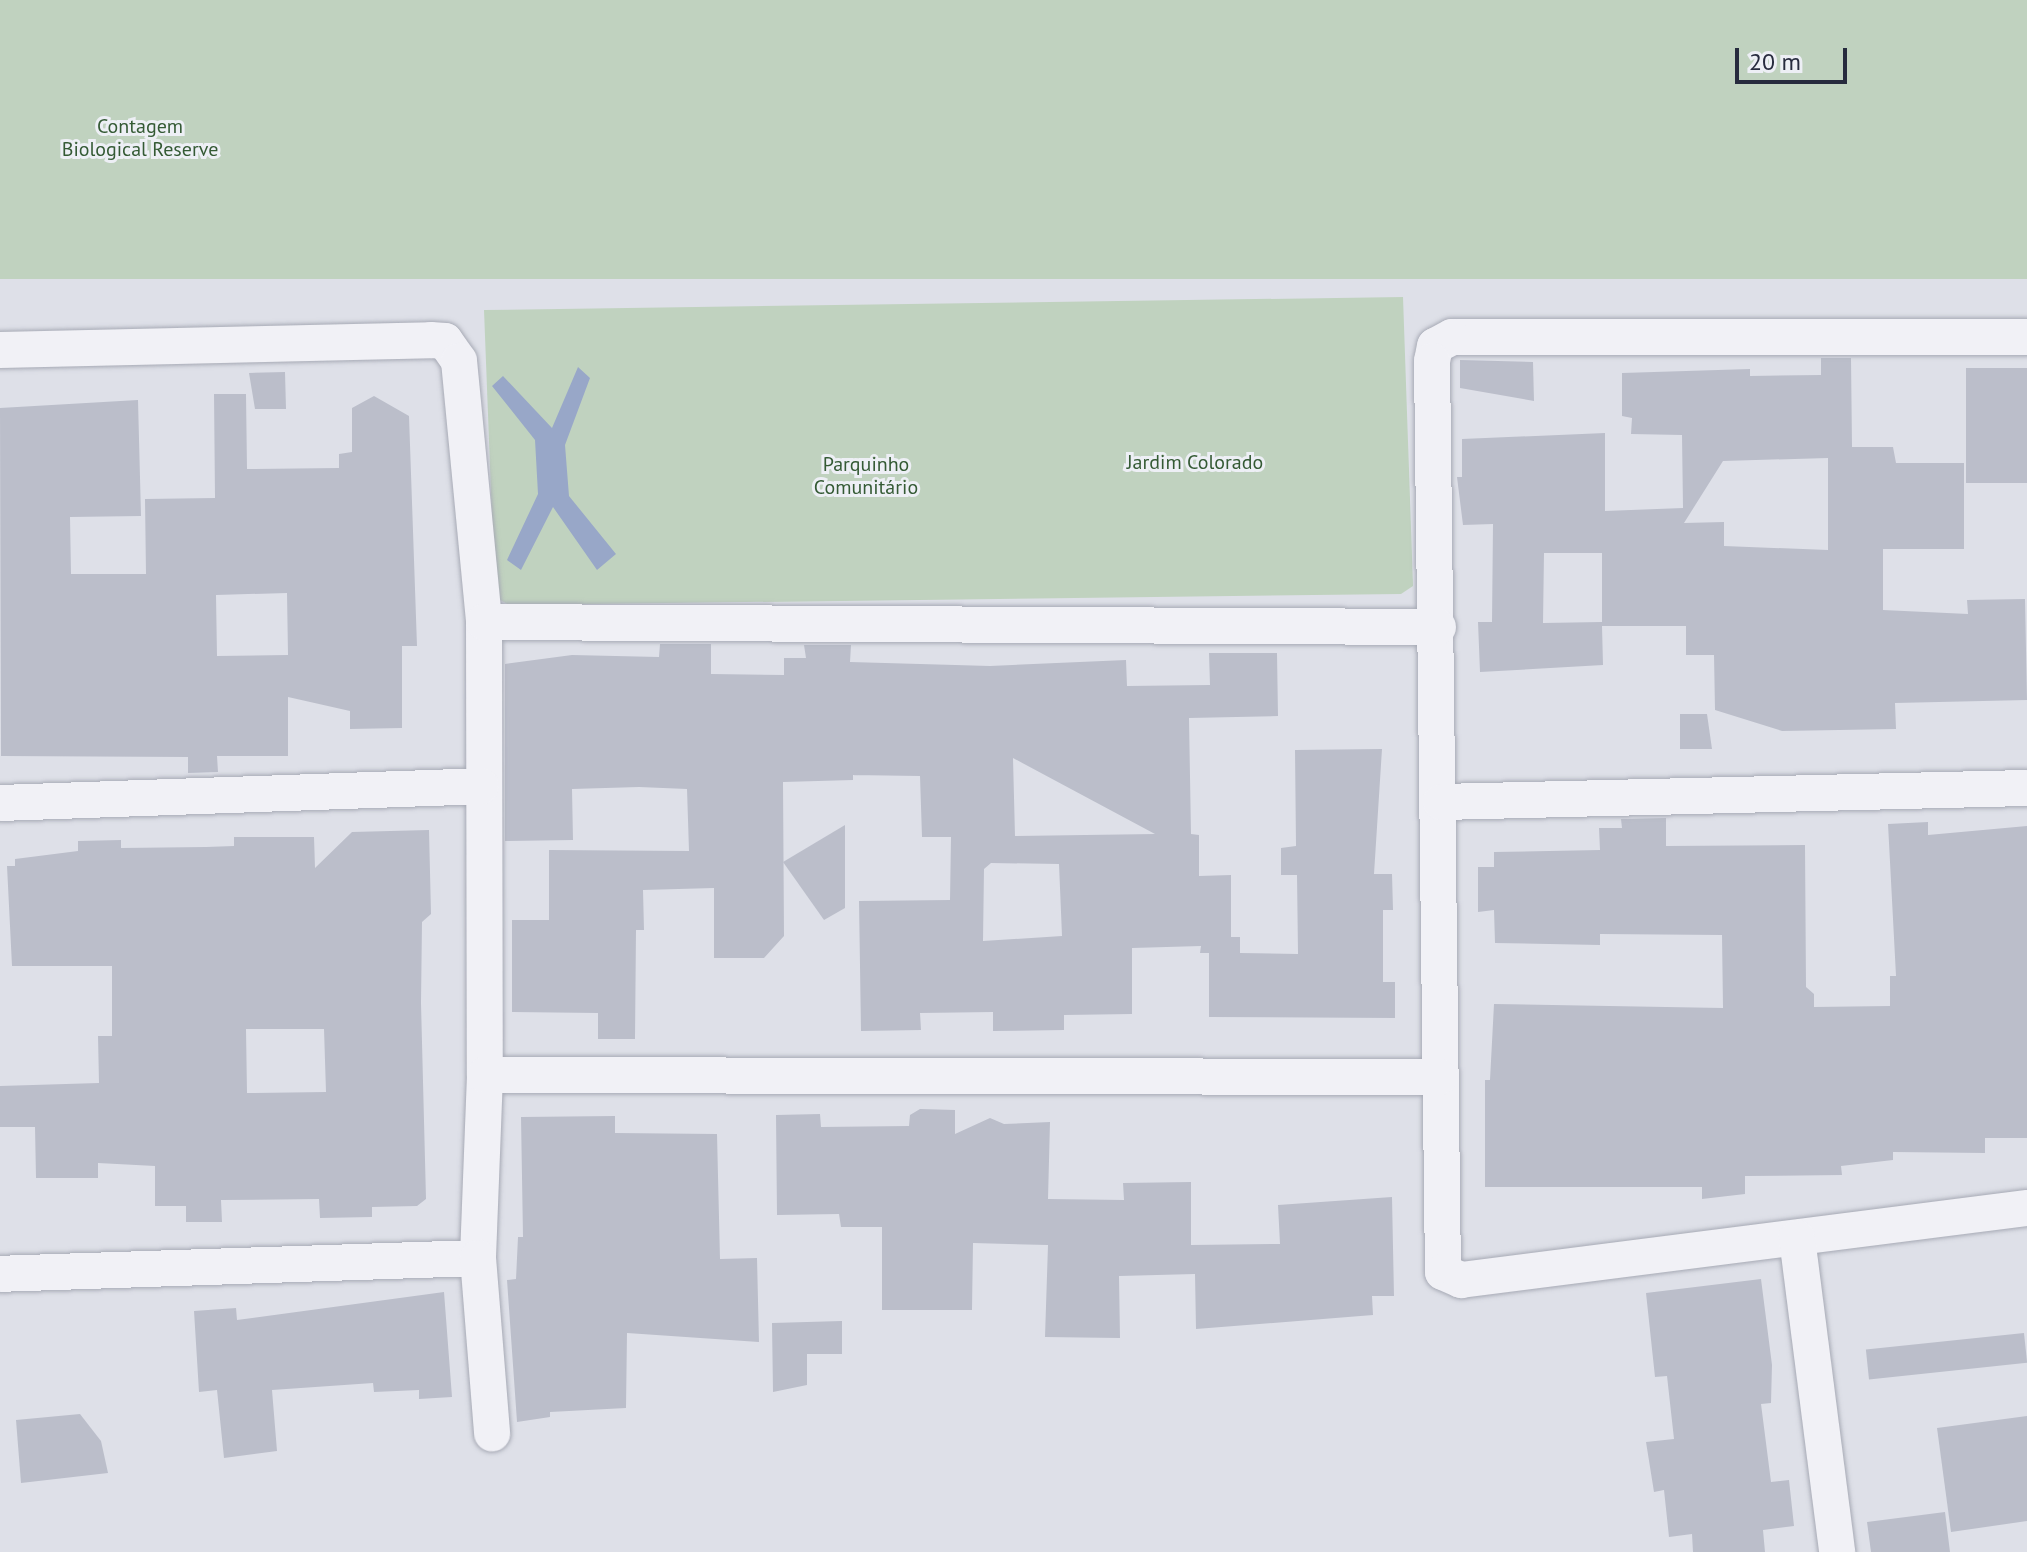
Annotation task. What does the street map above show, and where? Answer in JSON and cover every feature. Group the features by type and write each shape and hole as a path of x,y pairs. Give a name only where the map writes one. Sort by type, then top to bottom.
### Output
{"street":[{"path":"2027,337 1443,340 1432,361 1441,802 1439,1077 1442,1262 1449,1279 2027,1208"},
{"path":"0,350 445,341 464,373 484,622 481,786 485,1075 478,1258 492,1433"},
{"path":"484,622 1438,627"},
{"path":"0,803 481,786"},
{"path":"1441,802 2027,788"},
{"path":"485,1075 1439,1077"},
{"path":"1797,1238 1837,1552"},
{"path":"0,1274 478,1258"}],"green space":[{"name":"Contagem Biological Reserve","path":"0,0 2027,0 2027,279 0,279"},
{"path":"1403,297 1413,586 1401,594 509,605 495,597 484,310"}],"water":[{"path":"578,367 590,378 565,445 569,496 616,554 597,570 553,507 521,570 507,560 538,494 535,440 492,386 503,376 552,428"}],"building":[{"path":"1821,358 1851,358 1852,447 1893,447 1896,463 1964,463 1964,549 1883,549 1883,610 1968,614 1967,600 2025,599 2027,700 1895,703 1896,729 1782,731 1715,710 1714,655 1686,655 1686,626 1602,626 1603,665 1480,672 1478,622 1492,622 1493,524 1463,525 1457,477 1462,477 1462,439 1605,433 1605,511 1683,508 1682,435 1631,434 1632,418 1622,416 1622,373 1750,369 1750,376 1821,375","holes":["1828,458 1828,550 1724,546 1724,522 1684,523 1723,461","1544,553 1602,553 1602,622 1543,623"]},
{"path":"1460,360 1533,362 1534,401 1460,388"},
{"path":"1966,368 2027,368 2027,483 1966,483"},
{"path":"285,372 286,409 255,409 249,373"},
{"path":"214,394 246,394 247,469 339,468 339,454 352,452 352,408 374,396 409,416 417,646 402,646 402,728 350,729 350,711 288,697 288,756 217,756 218,772 188,773 188,757 1,756 0,408 138,400 141,516 70,517 71,574 146,574 145,499 215,498","holes":["287,593 288,655 217,656 216,595"]},
{"path":"660,644 711,644 711,674 784,675 784,658 806,658 804,645 851,645 850,662 990,666 1126,660 1127,686 1210,685 1209,653 1277,653 1278,716 1189,718 1191,834 1199,835 1199,876 1231,875 1231,937 1240,937 1240,953 1298,954 1297,875 1281,875 1281,848 1296,846 1295,750 1382,749 1374,874 1392,874 1393,910 1383,910 1383,982 1395,982 1395,1018 1209,1017 1209,953 1200,953 1201,946 1132,948 1132,1014 1064,1015 1064,1030 993,1031 993,1012 920,1013 921,1030 861,1031 859,901 950,900 951,837 922,837 920,776 853,775 853,780 783,782 784,936 764,958 714,958 714,888 643,890 644,930 636,930 635,1039 598,1039 598,1013 512,1012 512,920 549,920 549,850 689,851 687,789 572,789 573,840 505,841 505,664 572,655 659,657","holes":["1013,758 1155,834 1015,836","991,863 1059,864 1062,936 983,941 984,869"]},
{"path":"1680,714 1707,714 1712,749 1680,749"},
{"path":"1666,818 1666,846 1805,845 1806,987 1814,994 1814,1007 1890,1006 1890,976 1896,976 1888,824 1928,822 1928,835 2027,826 2027,1138 1985,1138 1985,1153 1893,1152 1893,1160 1841,1166 1842,1175 1745,1176 1745,1194 1702,1199 1702,1187 1485,1187 1485,1080 1490,1080 1494,1004 1723,1008 1722,935 1600,934 1600,945 1495,943 1494,910 1478,912 1478,867 1494,867 1494,852 1600,850 1599,828 1622,828 1621,819"},
{"path":"845,825 845,908 824,920 783,862"},
{"path":"429,830 431,914 422,922 421,1003 426,1199 417,1206 372,1207 372,1217 320,1218 319,1199 221,1200 222,1222 186,1222 186,1206 155,1206 155,1166 98,1163 98,1178 36,1178 35,1127 0,1127 0,1086 99,1083 98,1036 112,1036 112,966 12,966 7,866 15,866 15,859 78,851 78,841 121,840 121,848 206,847 234,846 234,837 314,837 315,868 352,832","holes":["246,1029 324,1029 326,1092 247,1093"]},
{"path":"920,1109 955,1110 955,1134 990,1118 1004,1124 1050,1122 1048,1199 1124,1200 1123,1183 1191,1182 1191,1245 1280,1244 1278,1205 1392,1197 1394,1296 1372,1296 1373,1315 1196,1329 1195,1274 1119,1276 1120,1338 1045,1337 1048,1245 973,1243 972,1310 882,1310 882,1227 841,1227 839,1214 777,1215 776,1115 820,1114 821,1127 909,1126 910,1115"},
{"path":"615,1116 615,1133 717,1134 720,1259 757,1258 759,1342 627,1333 626,1408 550,1412 550,1417 517,1422 507,1280 516,1279 518,1237 523,1237 521,1117"},
{"path":"1761,1279 1772,1365 1771,1403 1761,1404 1771,1482 1789,1480 1794,1526 1763,1530 1765,1552 1693,1552 1692,1534 1669,1537 1664,1490 1654,1492 1646,1442 1674,1439 1667,1376 1655,1377 1646,1293"},
{"path":"444,1292 452,1397 419,1399 419,1390 374,1392 373,1383 272,1390 277,1451 224,1458 217,1390 199,1392 194,1311 236,1308 237,1320"},
{"path":"842,1321 842,1354 807,1354 807,1385 773,1392 772,1323"},
{"path":"2024,1333 2027,1363 1869,1379 1866,1350"},
{"path":"80,1414 101,1441 108,1473 21,1483 16,1420"},
{"path":"2027,1416 2027,1521 1951,1532 1937,1428"},
{"path":"1945,1512 1950,1552 1871,1552 1867,1522"}],"park label":[{"name":"Jardim Colorado","path":"1195,462"},
{"name":"Parquinho Comunitário","path":"866,476"}]}
